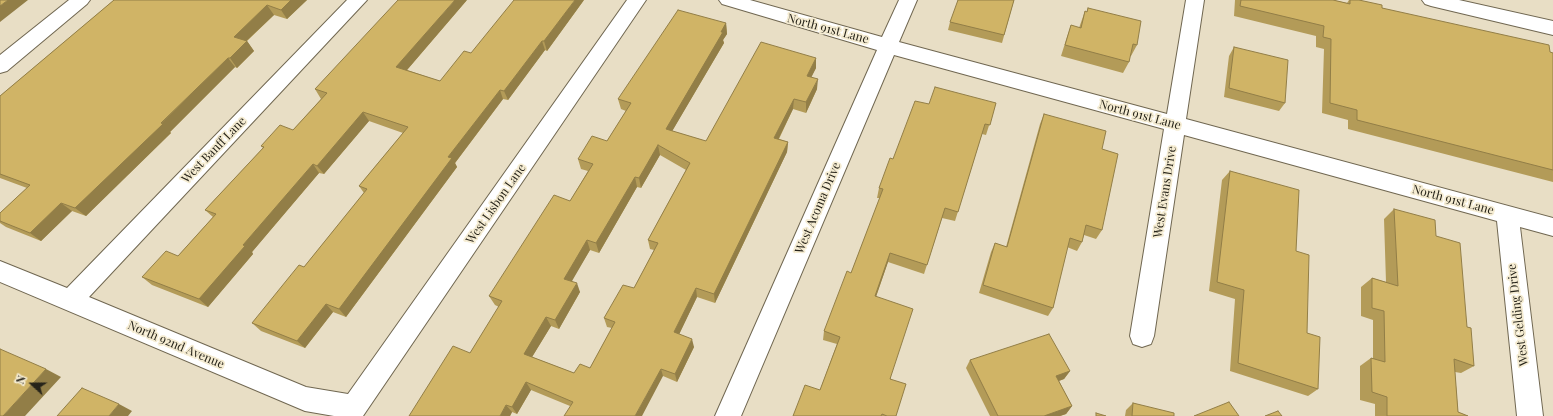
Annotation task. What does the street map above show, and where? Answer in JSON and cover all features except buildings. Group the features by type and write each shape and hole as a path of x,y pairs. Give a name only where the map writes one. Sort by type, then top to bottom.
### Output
{"street":[{"path":"0,66 82,0"},
{"name":"West Banff Lane","path":"70,301 358,0"},
{"name":"West Lisbon Lane","path":"354,407 637,0"},
{"name":"North 91st Lane","path":"728,0 888,46 1553,227"},
{"name":"West Acoma Drive","path":"728,416 908,0"},
{"name":"West Evans Drive","path":"1142,336 1195,0"},
{"path":"1431,0 1553,28"},
{"name":"West Gelding Drive","path":"1507,214 1530,416"},
{"name":"North 92nd Avenue","path":"0,271 304,399 354,407"}]}
